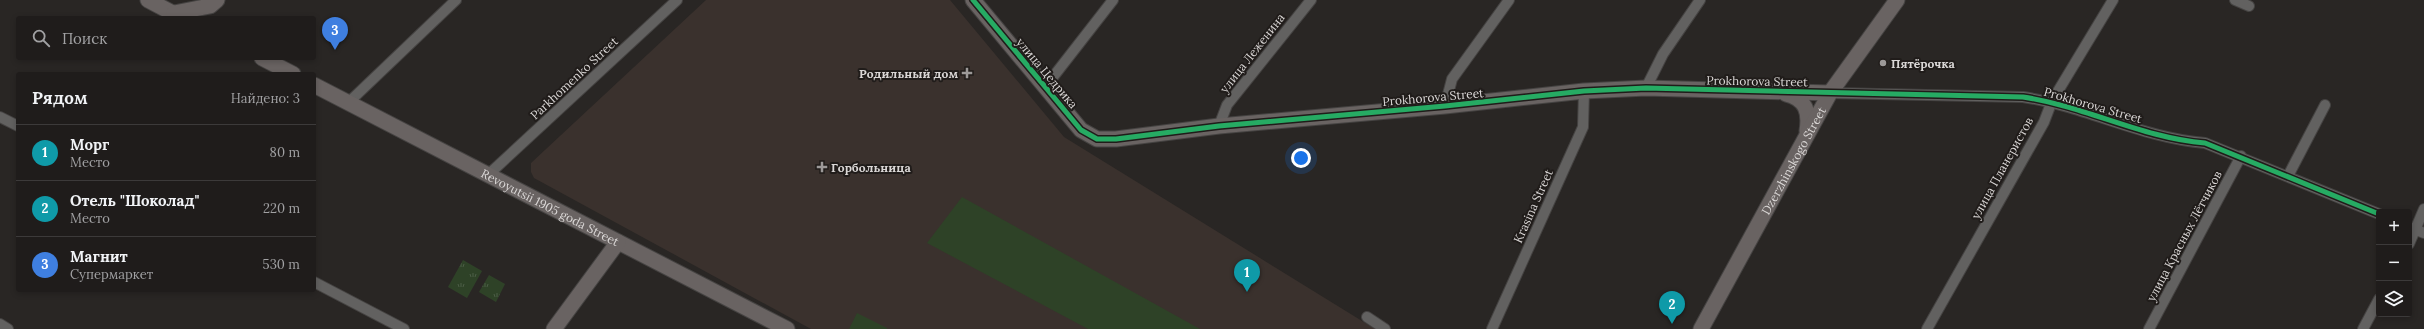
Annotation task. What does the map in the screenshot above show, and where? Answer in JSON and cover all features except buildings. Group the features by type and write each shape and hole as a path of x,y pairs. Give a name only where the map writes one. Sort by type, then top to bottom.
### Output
{"street":[{"path":"148,0 178,16 210,6 217,0"},
{"path":"349,102 456,0"},
{"name":"Parkhomenko Street","path":"489,174 677,0"},
{"name":"улица Цедрика","path":"973,0 1081,130 1097,139 1116,139"},
{"path":"1046,86 1113,0"},
{"name":"улица Леженина","path":"1219,126 1227,105 1311,0"},
{"path":"1445,106 1452,79 1509,0"},
{"path":"1646,88 1663,54 1700,0"},
{"name":"Dzerzhinskogo Street","path":"1701,329 1830,93 1897,0"},
{"name":"улица Планеристов","path":"1927,329 2044,122 2052,101 2113,0"},
{"path":"2235,0 2248,6"},
{"path":"266,60 289,72"},
{"name":"Revoyutsii 1905 goda Street","path":"316,86 787,329"},
{"name":"Prokhorova Street","path":"1116,139 1219,126 1445,106 1584,91 1646,88 2023,97 2052,101 2180,141 2205,143 2241,156 2376,213"},
{"name":"Krasina Street","path":"1492,329 1583,128 1584,91"},
{"path":"1778,92 1799,98 1805,104 1808,113 1805,138"},
{"path":"2288,176 2325,105"},
{"path":"0,117 16,125"},
{"name":"улица Красных Лётчиков","path":"2149,329 2241,156"},
{"path":"2412,239 2417,230 2424,209"},
{"path":"554,329 618,242"},
{"path":"316,283 404,329"},
{"path":"2363,329 2376,305"},
{"path":"1367,317 1386,329"},
{"path":"0,324 8,329"}],"shaded area":[{"name":"Горбольница","path":"706,0 950,0 1064,137 1375,329 811,329 534,178 531,172 531,163"}],"green space":[{"path":"962,197 1200,329 1088,329 927,243"},
{"path":"463,260 482,271 467,298 448,287"},
{"path":"489,275 505,284 496,302 479,292"},
{"path":"857,313 887,328 887,329 849,329"}],"cycle path":[{"path":"973,0 1081,130 1097,139 1116,139 1219,126 1445,106 1584,91 1646,88 2023,97 2069,107 2159,135 2205,143 2376,213"}],"place":[{"name":"Магнит","path":"335,50"},
{"name":"Пятёрочка","path":"1883,63"},
{"name":"Родильный дом","path":"967,73"},
{"name":"Горбольница","path":"822,167"},
{"name":"Морг","path":"1247,292"},
{"name":"Отель \"Шоколад\"","path":"1672,324"}]}
